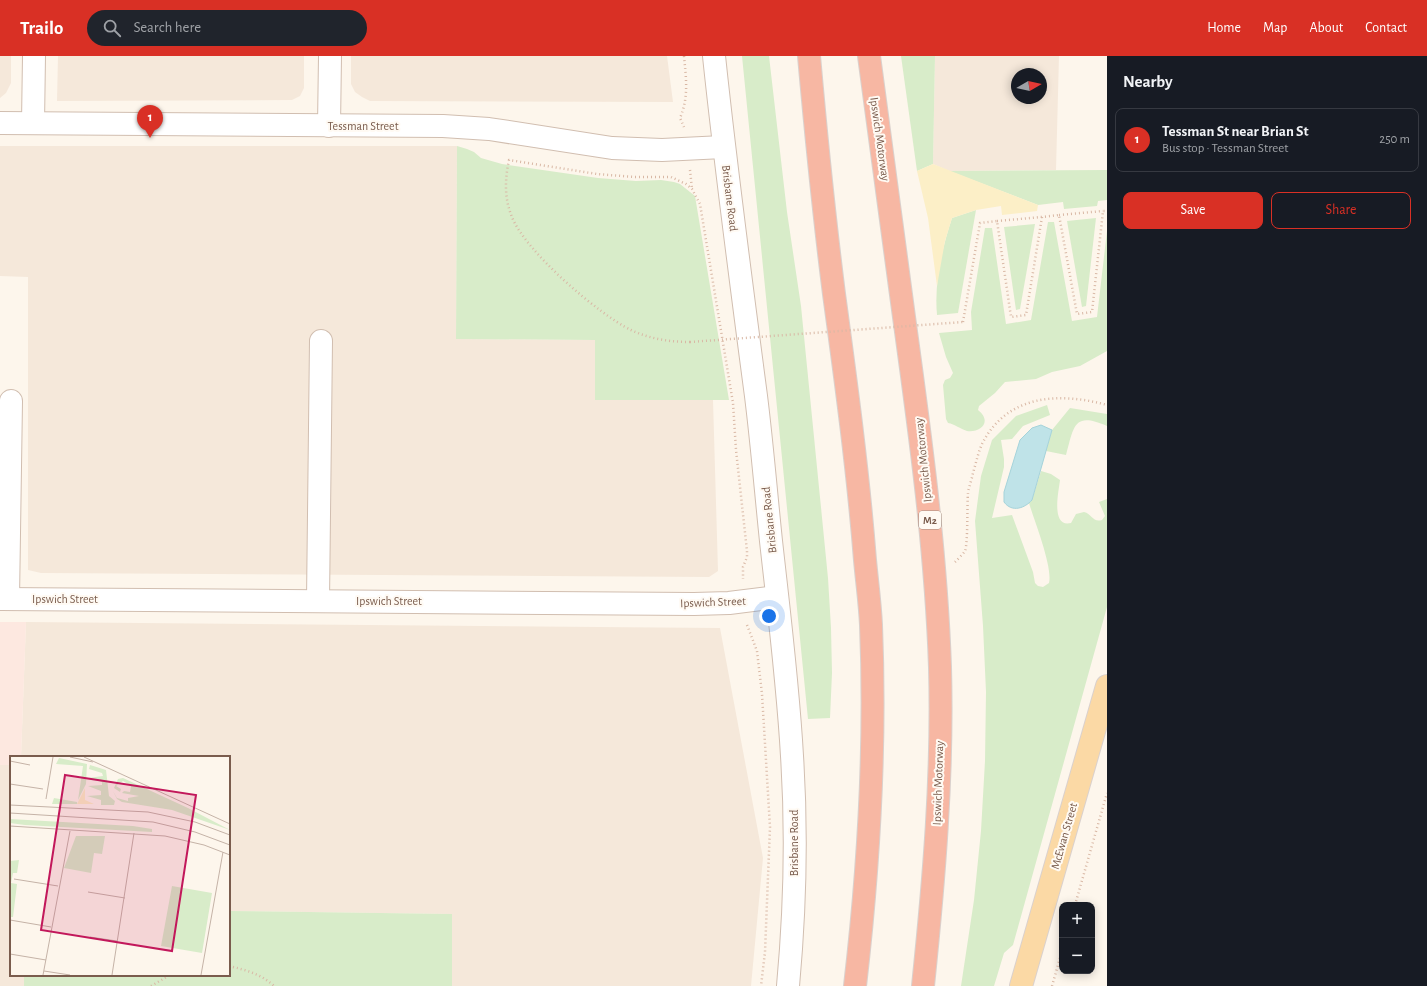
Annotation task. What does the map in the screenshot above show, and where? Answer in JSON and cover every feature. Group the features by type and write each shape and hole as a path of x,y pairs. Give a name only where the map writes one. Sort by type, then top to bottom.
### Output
{"highway":[{"path":"809,56 833,284 848,392 860,505 870,624 872,714 870,811 863,919 856,986"},
{"name":"Ipswich Motorway","path":"869,56 920,428 932,538 940,667 939,797 932,900 923,986"}],"main road":[{"name":"McEwan Street","path":"1021,986 1107,686"}],"street":[{"path":"33,123 34,56"},
{"path":"330,56 330,126"},
{"name":"Brisbane Road","path":"714,56 756,399 792,756 795,810 795,864 788,986"},
{"name":"Tessman Street","path":"0,123 443,126 489,129 589,145 634,150 724,147"},
{"path":"318,601 321,341"},
{"path":"4,599 11,400"},
{"name":"Ipswich Street","path":"4,599 694,604 729,603 777,597"}],"path":[{"path":"684,56 687,95 685,107 680,118 684,125"},
{"path":"743,582 743,567 747,557 747,551 736,450 733,403 700,204 697,196 686,184 671,177 634,177 597,174 509,160 506,174 507,203 518,230 527,242 550,266 594,306 614,321 632,331 651,338 664,340 690,342 963,322 980,223 1107,211"},
{"path":"1060,215 1077,314 1092,312 1103,211"},
{"path":"997,221 1011,317 1026,315 1042,217"},
{"path":"935,585 966,550 968,493 977,457 990,431 1000,420 1024,404 1051,398 1080,400 1107,406"},
{"path":"747,625 757,651 762,694 770,827 765,952 761,986"},
{"path":"1076,902 1107,793"},
{"path":"1052,986 1059,962"},
{"path":"230,966 251,972 266,979 274,986"},
{"path":"151,986 168,976"}],"shaded area":[{"path":"0,56 11,56 11,83 6,93 0,98"},
{"path":"58,56 304,56 304,88 300,96 292,100 57,101"},
{"path":"351,56 667,56 673,102 370,101 355,92 351,84"},
{"path":"935,56 1059,56 1056,170 949,171 933,164"},
{"path":"0,146 457,146 456,339 596,340 596,400 713,400 718,571 709,577 41,573 28,570 28,277 0,276"},
{"path":"0,622 26,622 21,756 10,756 10,765 0,765"},
{"path":"26,622 720,628 763,858 751,986 452,986 452,914 230,911 230,756 21,756"},
{"path":"0,765 10,765 10,976 24,976 24,986 0,986"}],"green space":[{"path":"742,56 769,56 787,212 801,306 828,578 832,673 830,718 808,719"},
{"path":"901,56 935,56 933,164 917,171"},
{"path":"457,146 474,152 481,158 502,164 598,178 636,181 661,180 674,182 680,184 695,196 729,400 595,400 595,340 456,339"},
{"path":"1107,170 1107,200 1098,201 1097,206 1064,209 1063,202 1038,205 949,171"},
{"path":"976,210 958,313 937,315 936,303 938,278 945,242 952,218"},
{"path":"1096,218 1086,306 1082,307 1067,221"},
{"path":"1048,222 1054,222 1072,321 1097,317 1107,231 1107,351 1080,366 1052,372 1036,379 1005,382 995,393 979,406 978,410 982,414 985,422 983,426 976,430 967,431 948,423 946,419 943,385 945,380 950,378 953,373 946,357 939,333 972,330 971,312 985,228 992,228 1006,324 1031,320"},
{"path":"1035,224 1020,309 1016,310 1004,227"},
{"path":"1047,405 1050,415 1023,426 1012,439 1001,440 1004,467 992,518 1012,515 1033,572 1035,583 1038,586 1043,587 1049,583 1048,566 1046,555 1029,503 1032,500 1041,471 1051,474 1060,480 1057,507 1060,520 1064,523 1071,523 1076,514 1084,512 1094,519 1099,521 1102,520 1105,516 1099,502 1107,499 1107,607 1013,945 1004,953 994,986 961,986 974,900 981,831 985,761 986,692 983,626 975,521 981,476 992,440 1016,416"},
{"path":"1070,408 1107,414 1107,426 1087,420 1081,421 1077,424 1074,430 1066,455 1046,451 1052,430"},
{"path":"230,911 452,914 452,986 24,986 24,976 230,976"}],"sand":[{"path":"933,164 1038,205 1037,211 1002,215 1001,206 976,210 952,218 945,241 937,286 928,218 917,171"}],"water":[{"path":"1041,425 1052,430 1032,500 1022,507 1011,507 1004,502 1004,492 1020,440 1032,428"}],"place":[{"name":"Tessman St near Brian St","path":"150,138"}]}
